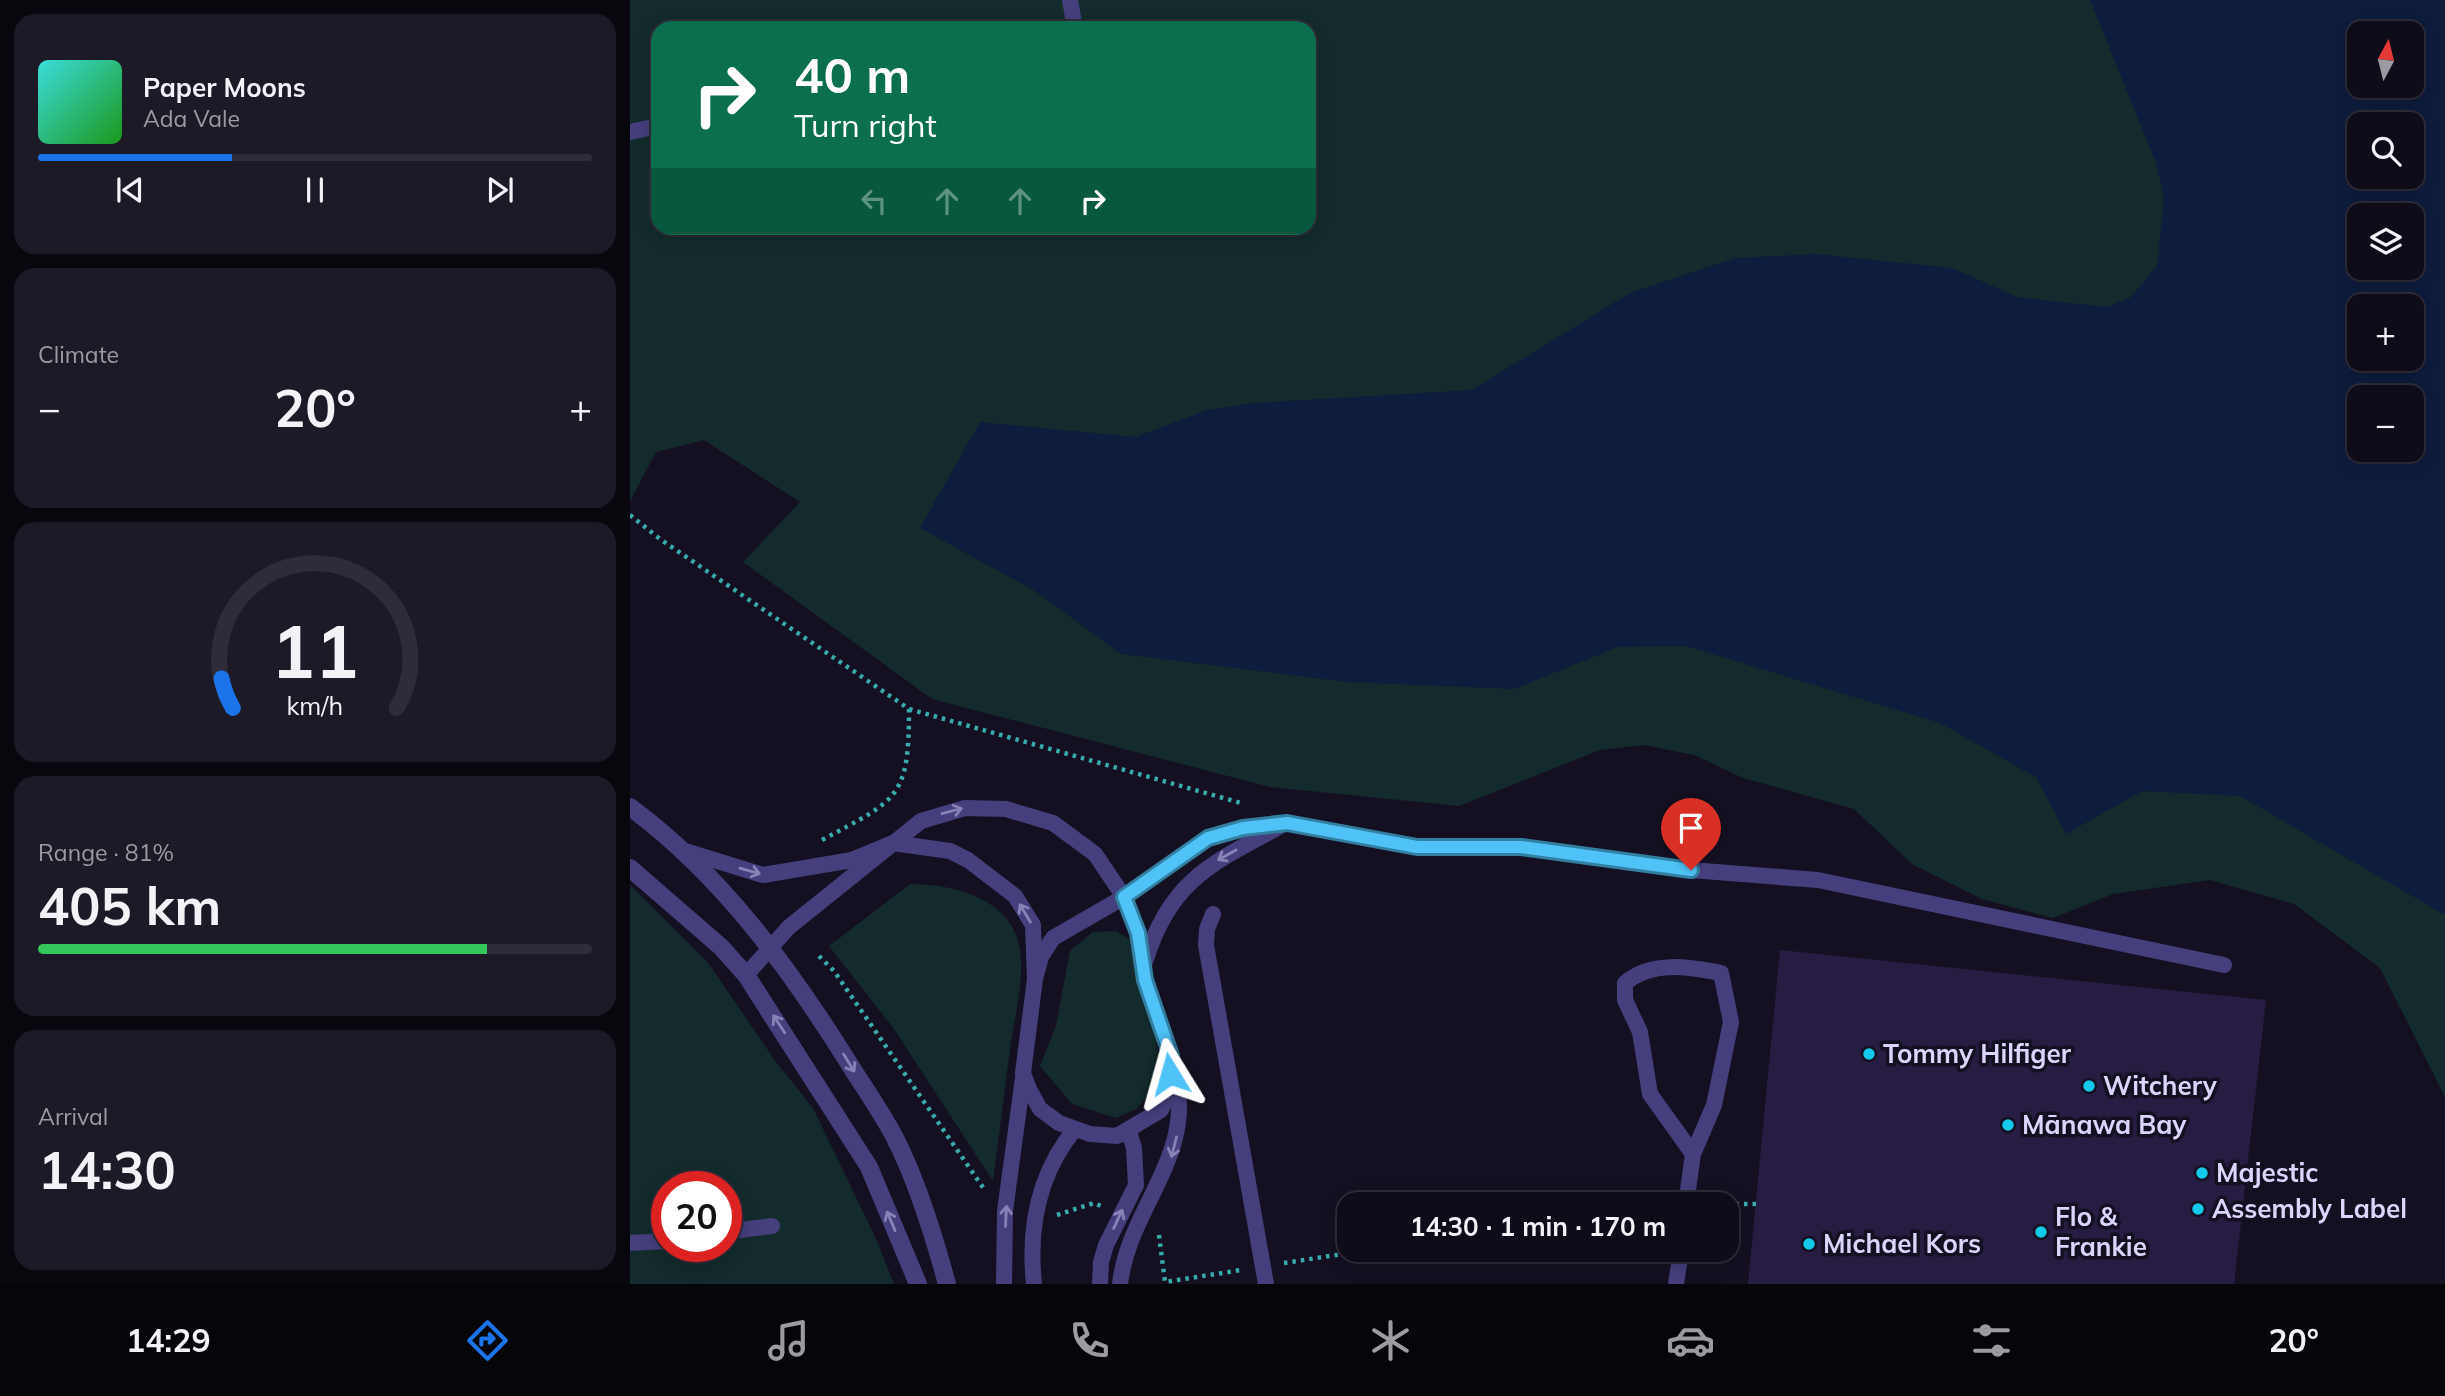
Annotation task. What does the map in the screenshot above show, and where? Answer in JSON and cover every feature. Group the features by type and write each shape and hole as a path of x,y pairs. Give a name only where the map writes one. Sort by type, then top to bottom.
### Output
{"street":[{"path":"630,807 685,851 770,945 896,1139 936,1244 947,1284"},
{"path":"630,868 713,939 746,975 869,1167 918,1284"}],"lane":[{"path":"1070,0 1074,21"},
{"path":"630,132 651,128"},
{"path":"746,975 770,945 921,821 965,808 1006,809 1053,822 1082,841 1096,854 1124,897 1138,933 1145,980 1171,1056 1181,1100 1173,1153 1128,1249 1120,1284"},
{"path":"1144,965 1150,943 1178,893 1190,880 1206,868 1287,823"},
{"path":"1004,1284 1005,1211 1035,979 1041,957 1053,938 1124,897 1208,838 1243,828 1287,823 1417,847 1521,847 1691,870 1818,880 2224,965"},
{"path":"685,851 763,875 852,860 893,843 950,851 985,872 1015,897 1033,925 1035,979"},
{"path":"1213,914 1207,929 1206,945 1212,991 1266,1284"},
{"path":"1688,1192 1693,1154 1714,1105 1731,1022 1721,974 1689,967 1663,967 1637,973 1625,983 1625,1000 1640,1032 1650,1094 1693,1154"},
{"path":"1023,1073 1040,1109 1059,1123 1090,1134 1117,1136 1129,1132 1161,1110 1169,1091 1171,1056"},
{"path":"1034,1284 1032,1243 1045,1175 1060,1147 1075,1129"},
{"path":"1100,1284 1101,1262 1106,1245 1136,1185 1134,1148 1129,1132"},
{"path":"742,1230 772,1226"},
{"path":"630,1244 651,1242"},
{"path":"1676,1284 1679,1262"}],"path":[{"path":"630,515 660,539 909,709 1246,803"},
{"path":"812,844 883,806 902,784 909,753 909,709"},
{"path":"1739,1204 1756,1204"}],"green space":[{"path":"630,0 2445,0 2445,1097 2380,968 2294,904 2210,880 2113,894 2053,918 1982,899 1912,864 1854,809 1743,778 1694,755 1644,745 1600,750 1459,806 1270,787 932,699 743,562 800,502 704,440 656,452 630,501","holes":["928,532 1038,577 1115,649 1034,590"]},
{"path":"910,884 940,886 986,901 1009,921 1016,935 1021,961 1020,988 993,1181 894,1029 829,946"},
{"path":"630,885 709,964 776,1062 813,1108 877,1241 894,1284 630,1284"},
{"path":"1116,931 1129,939 1162,1066 1153,1090 1136,1109 1116,1118 1072,1104 1040,1066 1056,1026 1070,951 1093,932"}],"water":[{"path":"2090,0 2445,0 2445,915 2240,796 2142,791 2066,834 2036,777 1940,723 1686,646 1618,647 1514,689 1346,682 1121,654 1034,590 920,528 980,422 1136,437 1207,410 1254,403 1472,390 1630,293 1736,258 1816,254 1952,268 2017,297 2107,307 2131,297 2157,266 2164,198 2156,163"}],"building":[{"name":"Mānawa Bay","path":"1780,950 2266,1000 2234,1284 1748,1284"}],"place":[{"name":"Tommy Hilfiger","path":"1869,1054"},
{"name":"Witchery","path":"2089,1086"},
{"name":"Mānawa Bay","path":"2008,1125"},
{"name":"Majestic","path":"2202,1173"},
{"name":"Assembly Label","path":"2198,1209"},
{"name":"Flo & Frankie","path":"2041,1232"},
{"name":"Michael Kors","path":"1809,1244"}],"route":[{"path":"1170,1074 1171,1056 1145,980 1138,933 1124,897 1208,838 1243,828 1287,823 1417,847 1521,847 1691,870"}]}
